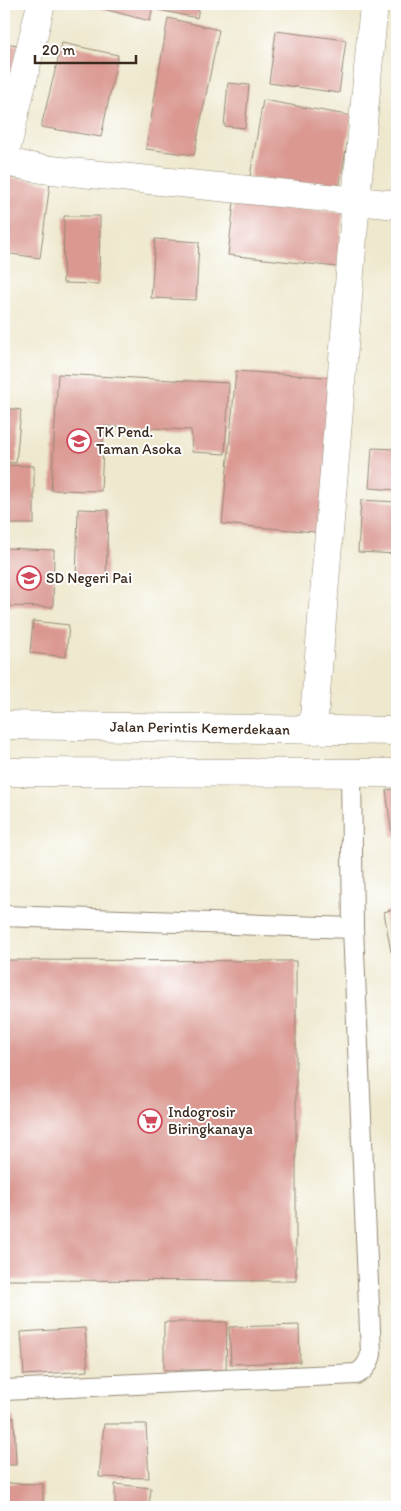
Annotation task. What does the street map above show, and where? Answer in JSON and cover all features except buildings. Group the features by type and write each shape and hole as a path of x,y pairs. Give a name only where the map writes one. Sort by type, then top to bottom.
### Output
{"main road":[{"path":"41,4 4,161 42,169 356,199 397,205"},
{"path":"312,730 374,4"},
{"name":"Jalan Perintis Kemerdekaan","path":"4,725 397,731"},
{"path":"4,772 397,773"}],"lane":[{"path":"4,1390 356,1374 363,1370 369,1362 353,928 351,773"},
{"path":"4,916 353,928"}],"place":[{"name":"TK Pend. Taman Asoka","path":"79,441"},
{"name":"SD Negeri Pai","path":"29,578"},
{"name":"Indogrosir Biringkanaya","path":"150,1121"}]}
